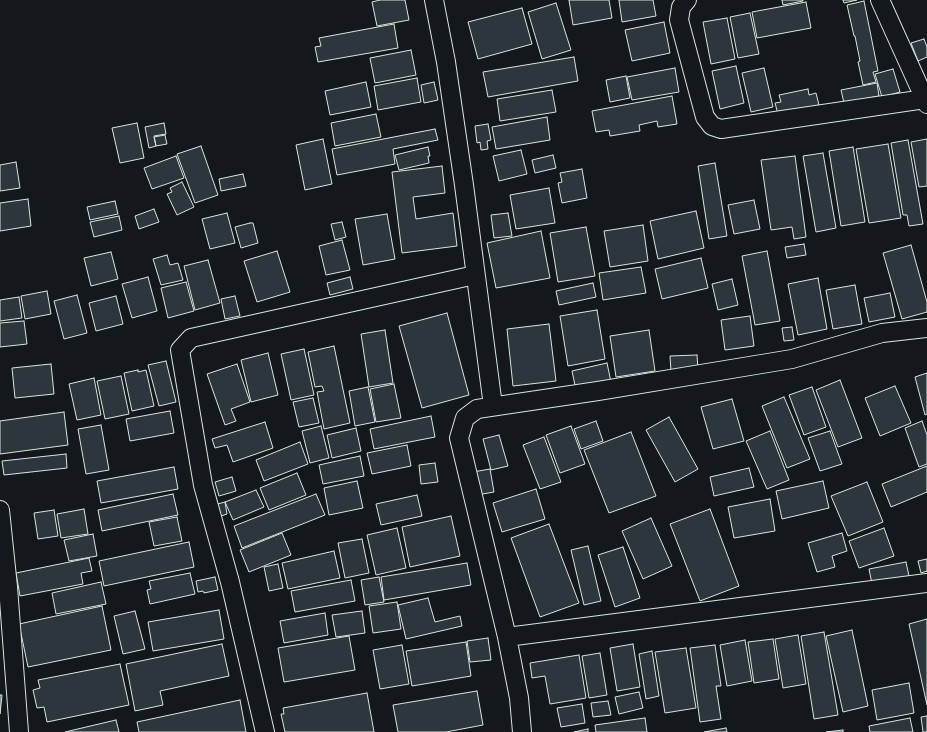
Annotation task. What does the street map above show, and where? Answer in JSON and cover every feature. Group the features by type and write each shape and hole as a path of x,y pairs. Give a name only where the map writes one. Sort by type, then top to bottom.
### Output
{"street":[{"path":"434,0 448,78 493,406"},
{"path":"687,0 681,7 680,20 705,117 712,126 721,128 926,101 880,0"},
{"path":"265,732 230,582 202,484 180,350 191,338 475,275"},
{"path":"522,732 519,698 507,637 459,438 465,418 477,409 598,392 792,358 882,333 927,328"},
{"path":"0,510 8,587 19,732"},
{"path":"507,637 927,584"}],"building":[{"path":"380,0 405,0 409,20 377,26 372,2"},
{"path":"569,0 609,0 612,18 573,25"},
{"path":"619,0 653,0 656,16 622,22"},
{"path":"782,0 803,0 803,1 783,5"},
{"path":"843,0 857,0 844,3"},
{"path":"864,1 878,71 873,72 876,82 863,85 858,62 860,61 855,36 847,5"},
{"path":"806,2 811,28 757,38 752,12"},
{"path":"556,3 571,50 542,59 528,12"},
{"path":"522,8 532,44 478,59 468,22"},
{"path":"750,13 759,54 738,58 730,17"},
{"path":"727,18 735,59 711,64 703,22"},
{"path":"664,22 670,53 632,61 625,30"},
{"path":"394,24 398,48 318,62 315,47 321,46 319,38"},
{"path":"924,39 927,47 927,57 918,61 911,43"},
{"path":"411,50 416,75 375,83 370,58"},
{"path":"574,57 578,81 488,97 483,72"},
{"path":"736,66 744,103 720,109 712,71"},
{"path":"675,68 679,92 632,100 627,77"},
{"path":"764,68 773,107 751,112 742,73"},
{"path":"893,69 900,92 882,97 875,74"},
{"path":"626,76 630,98 610,102 606,80"},
{"path":"417,78 421,102 378,110 374,86"},
{"path":"366,82 371,107 330,115 325,91"},
{"path":"434,82 438,100 424,103 421,85"},
{"path":"877,83 879,96 844,103 841,90"},
{"path":"808,89 809,95 816,93 819,105 778,114 775,103 781,102 779,95"},
{"path":"552,90 556,112 500,121 497,99"},
{"path":"672,96 677,124 658,127 657,121 639,125 640,131 610,136 609,130 596,132 592,111"},
{"path":"376,114 381,137 335,146 331,123"},
{"path":"547,117 550,140 496,149 492,127"},
{"path":"137,123 144,158 120,163 112,128"},
{"path":"164,123 166,134 154,136 156,146 149,148 145,127"},
{"path":"488,124 491,140 487,141 488,149 481,150 480,142 477,143 475,126"},
{"path":"435,129 438,140 393,149 395,164 337,175 332,149"},
{"path":"165,135 167,144 156,146 154,137"},
{"path":"323,139 332,184 305,190 296,145"},
{"path":"927,139 927,186 919,187 911,142"},
{"path":"908,140 923,224 909,226 907,215 903,215 891,143"},
{"path":"888,144 901,218 869,223 856,149"},
{"path":"201,146 218,195 195,203 177,154"},
{"path":"428,147 430,156 428,156 429,163 399,170 395,155"},
{"path":"853,147 865,222 841,226 829,151"},
{"path":"521,150 527,174 499,181 493,156"},
{"path":"823,153 836,228 816,232 803,156"},
{"path":"553,155 556,168 535,173 532,160"},
{"path":"176,156 184,178 152,189 144,168"},
{"path":"795,156 806,237 794,239 792,227 771,230 761,160"},
{"path":"16,162 20,188 0,191 0,165"},
{"path":"715,163 727,236 709,239 698,166"},
{"path":"442,166 445,193 413,197 416,219 453,213 457,246 402,253 392,172"},
{"path":"582,169 587,198 562,203 558,183 562,182 560,173"},
{"path":"243,174 246,186 221,191 219,179"},
{"path":"182,182 194,207 177,215 167,194 172,192 170,188"},
{"path":"549,188 555,223 516,229 510,195"},
{"path":"28,199 31,226 0,231 0,203"},
{"path":"754,200 760,229 734,234 728,205"},
{"path":"115,201 118,214 90,220 87,207"},
{"path":"154,209 159,222 139,229 135,216"},
{"path":"696,211 704,248 658,259 650,221"},
{"path":"227,213 235,243 210,249 202,219"},
{"path":"508,213 512,236 494,238 491,215"},
{"path":"387,214 395,259 363,265 355,219"},
{"path":"119,216 122,230 94,237 90,222"},
{"path":"342,222 346,237 335,240 331,224"},
{"path":"253,223 258,243 241,248 235,227"},
{"path":"643,225 648,261 610,267 604,231"},
{"path":"586,227 595,276 558,282 550,233"},
{"path":"541,231 550,278 496,288 487,243"},
{"path":"342,240 350,270 326,275 319,246"},
{"path":"804,244 806,255 787,258 785,247"},
{"path":"911,245 927,302 927,312 902,319 883,253"},
{"path":"277,251 290,292 257,302 244,261"},
{"path":"767,251 780,321 755,325 742,256"},
{"path":"111,252 118,279 91,286 84,258"},
{"path":"167,255 170,265 178,263 183,280 161,285 153,259"},
{"path":"701,258 708,288 662,299 655,269"},
{"path":"208,260 220,303 195,310 184,266"},
{"path":"641,267 646,293 603,300 599,273"},
{"path":"148,277 157,311 132,318 122,284"},
{"path":"350,277 353,289 330,295 327,283"},
{"path":"818,278 827,329 798,335 788,284"},
{"path":"732,279 738,305 718,310 712,284"},
{"path":"186,282 194,311 168,318 161,288"},
{"path":"593,283 596,297 559,305 556,291"},
{"path":"855,285 862,324 833,329 826,290"},
{"path":"47,291 51,314 25,319 21,296"},
{"path":"890,293 895,317 869,322 864,298"},
{"path":"77,295 87,333 64,339 54,301"},
{"path":"116,296 123,324 96,331 89,303"},
{"path":"235,296 240,316 225,319 221,299"},
{"path":"19,297 22,318 0,321 0,300"},
{"path":"597,310 605,359 568,366 560,316"},
{"path":"447,313 469,395 422,408 399,326"},
{"path":"750,316 754,346 725,350 721,320"},
{"path":"24,321 27,344 0,347 0,323"},
{"path":"549,324 556,381 513,386 507,329"},
{"path":"792,327 794,340 784,341 782,328"},
{"path":"385,330 393,383 369,387 361,334"},
{"path":"649,330 655,371 616,377 610,336"},
{"path":"334,346 350,423 324,429 317,392 324,391 322,386 315,387 308,352"},
{"path":"304,349 314,395 291,400 281,354"},
{"path":"268,353 278,395 251,402 241,360"},
{"path":"697,355 698,370 671,372 670,356"},
{"path":"166,361 176,402 159,406 148,365"},
{"path":"607,363 611,382 576,390 572,371"},
{"path":"51,364 54,394 15,398 12,368"},
{"path":"237,364 250,402 231,409 236,421 225,425 207,374"},
{"path":"138,370 138,372 146,370 154,406 132,411 124,373"},
{"path":"927,373 927,414 925,415 915,377"},
{"path":"121,376 129,414 105,419 97,381"},
{"path":"94,378 101,415 77,420 69,384"},
{"path":"840,380 862,438 838,447 816,390"},
{"path":"394,384 401,418 376,422 370,389"},
{"path":"895,386 911,423 880,436 865,398"},
{"path":"368,387 375,422 355,426 349,391"},
{"path":"812,387 826,427 804,435 789,395"},
{"path":"784,397 810,459 787,468 762,406"},
{"path":"313,398 319,423 299,427 293,402"},
{"path":"732,399 744,441 713,449 701,407"},
{"path":"170,411 174,433 130,441 126,419"},
{"path":"64,412 68,445 0,454 0,421"},
{"path":"431,416 435,437 374,449 370,429"},
{"path":"669,417 698,469 675,482 646,430"},
{"path":"596,421 603,441 581,449 574,429"},
{"path":"922,421 927,435 927,464 919,467 905,428"},
{"path":"265,422 273,448 233,462 227,445 215,448 212,439"},
{"path":"101,425 109,470 86,474 78,429"},
{"path":"321,426 329,458 310,463 302,431"},
{"path":"571,426 585,464 560,473 546,435"},
{"path":"356,428 361,451 332,458 327,435"},
{"path":"770,431 789,480 767,489 746,441"},
{"path":"830,431 842,464 820,471 808,438"},
{"path":"631,432 656,496 609,513 584,450"},
{"path":"499,435 508,466 491,470 483,439"},
{"path":"544,437 561,482 540,489 523,445"},
{"path":"300,442 308,464 264,481 256,460"},
{"path":"407,445 411,466 372,474 367,453"},
{"path":"66,454 67,468 4,475 2,461"},
{"path":"360,456 364,476 323,484 319,465"},
{"path":"435,463 438,482 421,484 419,465"},
{"path":"927,466 927,492 891,507 882,484"},
{"path":"174,467 178,489 101,503 97,481"},
{"path":"749,468 754,487 714,496 710,477"},
{"path":"490,469 494,492 477,495 473,472"},
{"path":"297,473 306,495 269,510 260,488"},
{"path":"232,477 236,491 219,496 215,482"},
{"path":"357,481 363,508 329,515 324,488"},
{"path":"823,481 829,508 782,519 776,491"},
{"path":"867,482 883,522 848,536 831,496"},
{"path":"536,489 545,519 502,532 493,503"},
{"path":"256,490 264,507 233,520 225,502"},
{"path":"173,494 178,515 102,531 98,510"},
{"path":"316,494 325,515 242,548 234,526"},
{"path":"417,495 422,516 381,525 376,504"},
{"path":"770,499 775,531 734,538 728,507"},
{"path":"225,502 227,514 218,517 214,505"},
{"path":"84,509 88,534 61,538 57,514"},
{"path":"710,509 739,586 700,601 670,524"},
{"path":"54,510 58,536 38,539 34,513"},
{"path":"451,516 460,556 410,567 402,527"},
{"path":"177,517 182,541 154,546 149,522"},
{"path":"651,518 672,566 643,579 622,531"},
{"path":"549,524 579,603 540,617 511,538"},
{"path":"397,528 406,568 376,575 367,535"},
{"path":"884,528 894,556 859,568 849,541"},
{"path":"282,533 291,555 249,572 240,550"},
{"path":"842,533 847,551 832,556 835,567 817,572 808,543"},
{"path":"93,534 97,556 69,561 64,540"},
{"path":"362,539 369,573 345,578 338,543"},
{"path":"189,542 194,567 104,586 99,561"},
{"path":"588,546 601,601 584,605 571,550"},
{"path":"623,547 640,598 615,607 598,555"},
{"path":"334,551 340,578 288,589 282,563"},
{"path":"89,558 92,571 81,573 83,584 20,596 16,573"},
{"path":"927,559 927,571 921,573 918,561"},
{"path":"906,562 909,576 872,584 869,569"},
{"path":"467,563 471,585 384,600 381,577"},
{"path":"278,564 283,588 269,591 264,567"},
{"path":"190,573 195,594 150,604 147,590 151,589 149,581"},
{"path":"215,577 218,590 204,593 203,591 198,592 196,581"},
{"path":"379,577 384,602 365,605 361,580"},
{"path":"351,580 355,601 295,612 291,591"},
{"path":"101,582 106,604 56,614 52,593"},
{"path":"428,598 435,622 460,616 462,626 406,639 398,605"},
{"path":"397,602 401,629 373,633 369,606"},
{"path":"102,606 111,650 28,667 19,624"},
{"path":"219,610 224,639 153,651 148,622"},
{"path":"135,611 145,649 123,654 114,616"},
{"path":"362,611 365,633 336,637 332,615"},
{"path":"325,613 328,635 284,643 280,621"},
{"path":"927,619 927,705 909,624"},
{"path":"852,630 868,706 843,712 826,636"},
{"path":"824,632 838,715 814,719 801,636"},
{"path":"798,635 806,684 783,688 775,639"},
{"path":"349,636 355,670 284,682 278,648"},
{"path":"488,638 491,660 470,662 467,641"},
{"path":"773,639 779,679 754,683 748,642"},
{"path":"745,640 752,681 727,686 720,645"},
{"path":"466,642 471,676 412,686 406,651"},
{"path":"222,644 229,676 160,691 163,705 135,711 126,664"},
{"path":"633,644 640,687 617,691 610,648"},
{"path":"402,645 409,684 380,689 373,650"},
{"path":"715,645 721,686 716,686 721,719 700,722 690,648"},
{"path":"686,648 696,708 665,713 655,652"},
{"path":"652,651 659,696 646,699 639,654"},
{"path":"600,653 607,695 589,698 582,656"},
{"path":"579,655 586,698 550,704 545,676 532,678 530,663"},
{"path":"120,664 129,705 47,722 44,707 37,708 33,690 40,688 38,680"},
{"path":"909,683 914,713 877,720 872,690"},
{"path":"477,691 483,725 446,732 398,732 393,705"},
{"path":"639,692 643,708 619,714 615,697"},
{"path":"367,693 374,732 285,732 281,714 284,714 283,708"},
{"path":"0,695 2,695 0,714"},
{"path":"240,700 246,732 139,732 137,722"},
{"path":"608,701 611,715 593,717 591,703"},
{"path":"582,704 585,723 561,727 557,708"},
{"path":"927,716 927,732 923,732 921,717"},
{"path":"645,718 647,732 596,732 595,725"},
{"path":"910,718 913,732 870,732 869,726"},
{"path":"116,720 119,732 65,732"},
{"path":"726,728 727,732 704,732"},
{"path":"588,729 588,732 574,732"},
{"path":"843,730 843,732 826,732"}]}
